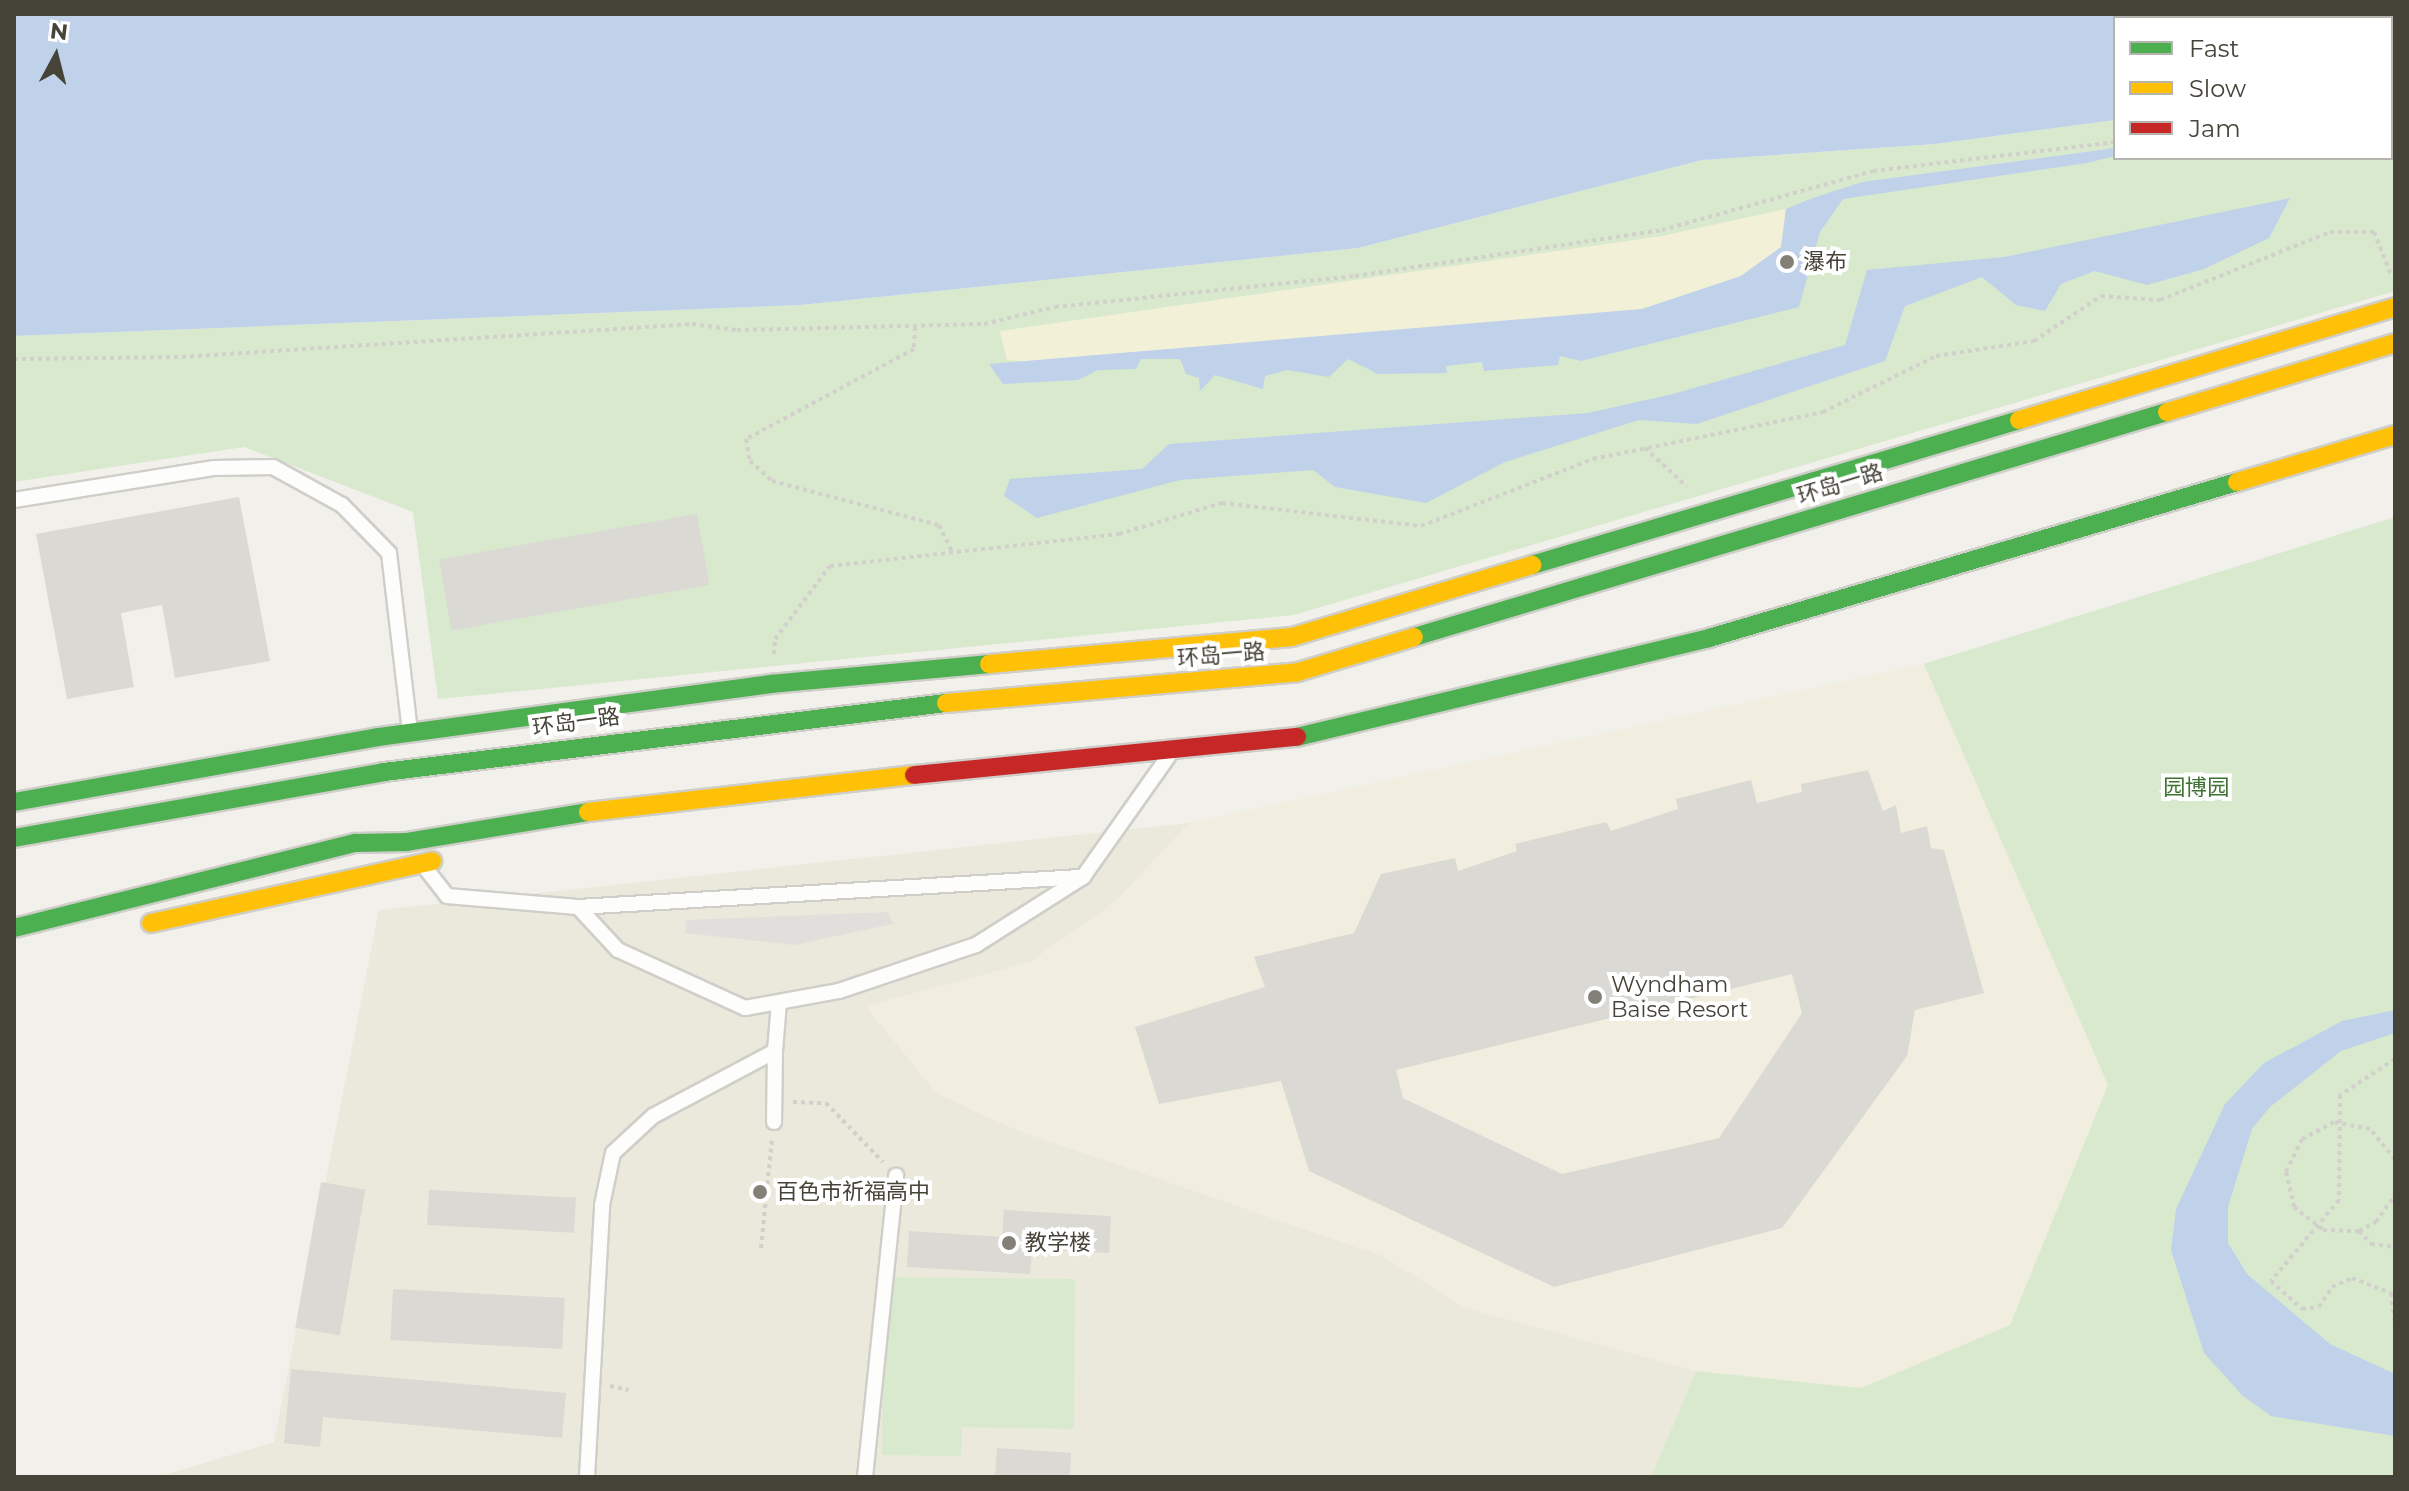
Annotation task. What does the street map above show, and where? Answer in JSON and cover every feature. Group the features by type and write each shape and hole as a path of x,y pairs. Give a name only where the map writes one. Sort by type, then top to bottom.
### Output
{"main road":[{"path":"14,802 410,733 771,684 1292,637 2395,307"},
{"name":"环岛一路","path":"14,838 384,772 792,717 1298,672 2395,343"},
{"path":"14,928 356,843 407,842 657,801 1332,733 1709,638 2395,435"},
{"path":"1125,778 1188,771"},
{"path":"629,830 753,815"},
{"path":"123,929 450,859"}],"lane":[{"path":"14,500 214,468 273,467 342,505 389,553 410,733"},
{"path":"578,907 618,950 745,1008 839,991 976,945 1083,877 1174,749"},
{"path":"407,842 447,896 578,907 1083,877"},
{"path":"774,1122 779,1002"},
{"path":"587,1477 602,1205 613,1153 653,1116 775,1051"},
{"path":"865,1477 896,1176"}],"path":[{"path":"14,359 182,357 692,324 737,330 915,327 1355,276 1662,230 1873,171 2113,142"},
{"path":"771,684 775,639 830,566 951,550 1119,534 1222,503 1421,526 1593,459 1823,412 1936,356 2034,341 2101,296 2160,300 2330,232 2374,232 2395,284"},
{"path":"915,327 914,349 746,439 750,461 772,481 939,525 951,550"},
{"path":"1645,448 1668,476 1717,510"},
{"path":"2395,1059 2340,1095 2339,1200 2271,1281 2302,1309 2319,1307 2332,1287 2352,1278 2391,1293 2395,1326"},
{"path":"774,1102 826,1103 896,1176"},
{"path":"761,1248 774,1122"},
{"path":"2395,1159 2384,1141 2353,1123 2317,1128 2292,1154 2286,1172 2294,1207 2323,1230 2359,1231 2376,1222 2395,1195"},
{"path":"2359,1231 2371,1244 2395,1247"}],"shaded area":[{"path":"1924,664 2108,1085 2010,1325 1861,1388 1696,1371 1462,1307 1385,1257 1009,1127 936,1093 866,1005 1030,962 1115,902 1189,823"},
{"name":"百色市祈福高中","path":"1189,823 1115,902 1030,962 866,1006 936,1093 1009,1127 1385,1257 1462,1307 1696,1371 1651,1477 157,1477 274,1442 379,910"},
{"path":"888,912 893,924 794,945 685,933 686,920"}],"green space":[{"path":"2395,48 2395,291 1294,615 438,699 413,512 244,447 14,482 14,336 800,305 1358,248 1702,160 1935,144 2113,120 2113,160 2393,160"},
{"name":"园博园","path":"2395,517 2395,1477 1651,1477 1696,1371 1861,1388 2010,1325 2108,1085 1924,664"},
{"path":"884,1277 1075,1279 1074,1429 962,1427 961,1456 882,1455"}],"sand":[{"path":"1786,209 1781,247 1741,276 1642,309 1035,362 1007,360 1000,331 1662,236"}],"water":[{"path":"14,14 2395,14 2395,48 2393,16 2113,16 2113,120 1935,144 1702,160 1358,248 800,305 14,336"},
{"name":"瀑布","path":"2113,148 2113,156 2087,163 1843,199 1820,232 1799,307 1581,361 1560,356 1558,365 1484,371 1482,362 1446,366 1447,373 1378,374 1348,359 1329,377 1287,370 1265,376 1263,389 1215,375 1200,391 1199,378 1186,374 1180,359 1141,359 1136,369 1098,370 1078,380 1003,384 989,364 1642,309 1741,276 1781,247 1786,209 1862,182"},
{"path":"2290,198 2269,238 2204,269 2147,285 2095,271 2061,284 2045,311 2016,305 1982,277 1905,306 1885,361 1697,424 1639,420 1505,462 1426,503 1335,487 1313,470 1180,480 1037,518 1004,496 1010,479 1142,469 1169,444 1588,413 1673,394 1845,345 1867,270 2004,257"},
{"path":"2395,1010 2395,1033 2341,1051 2270,1107 2252,1129 2228,1207 2228,1243 2247,1274 2330,1344 2395,1374 2395,1436 2271,1416 2243,1396 2204,1353 2171,1250 2176,1209 2225,1104 2264,1063 2342,1021"}],"building":[{"path":"239,497 270,661 175,678 162,605 121,613 134,687 67,699 36,534"},
{"path":"697,514 710,585 451,630 439,559"},
{"path":"1868,770 1883,811 1896,805 1901,833 1927,826 1931,848 1944,850 1984,993 1915,1010 1907,1056 1782,1228 1554,1287 1309,1171 1281,1081 1159,1104 1135,1027 1265,987 1254,957 1354,933 1381,874 1455,858 1458,871 1517,851 1515,844 1606,822 1611,831 1678,809 1676,799 1751,780 1757,803 1802,792 1801,784","holes":["1792,974 1802,1013 1719,1138 1562,1174 1403,1098 1396,1070"]},
{"path":"321,1182 365,1190 340,1336 295,1328"},
{"path":"429,1190 576,1198 574,1233 427,1225"},
{"name":"教学楼","path":"1004,1210 1111,1216 1109,1253 1032,1249 1030,1274 907,1267 909,1231 1002,1237"},
{"path":"393,1289 565,1298 562,1349 390,1340"},
{"path":"291,1369 566,1393 562,1438 323,1417 320,1447 284,1443"},
{"path":"997,1448 1071,1453 1070,1477 995,1477"}],"traffic: fast":[{"path":"1414,637 2167,412"},
{"path":"1532,565 2019,420"},
{"path":"1297,737 1709,638 2237,482"},
{"path":"14,802 379,737 771,684 989,664"},
{"path":"14,838 384,772 946,703"},
{"path":"14,928 356,843 407,842 588,812"}],"traffic: slow":[{"path":"2019,420 2395,307"},
{"path":"2167,412 2395,343"},
{"path":"2237,482 2395,435"},
{"path":"989,664 1292,637 1532,565"},
{"path":"946,703 1298,672 1414,637"},
{"path":"588,812 914,775"},
{"path":"151,923 432,861"}],"traffic: jam":[{"path":"914,775 1297,737"}],"place":[{"name":"瀑布","path":"1787,262"},
{"name":"Wyndham Baise Resort","path":"1595,997"},
{"name":"百色市祈福高中","path":"760,1192"},
{"name":"教学楼","path":"1009,1243"}]}
